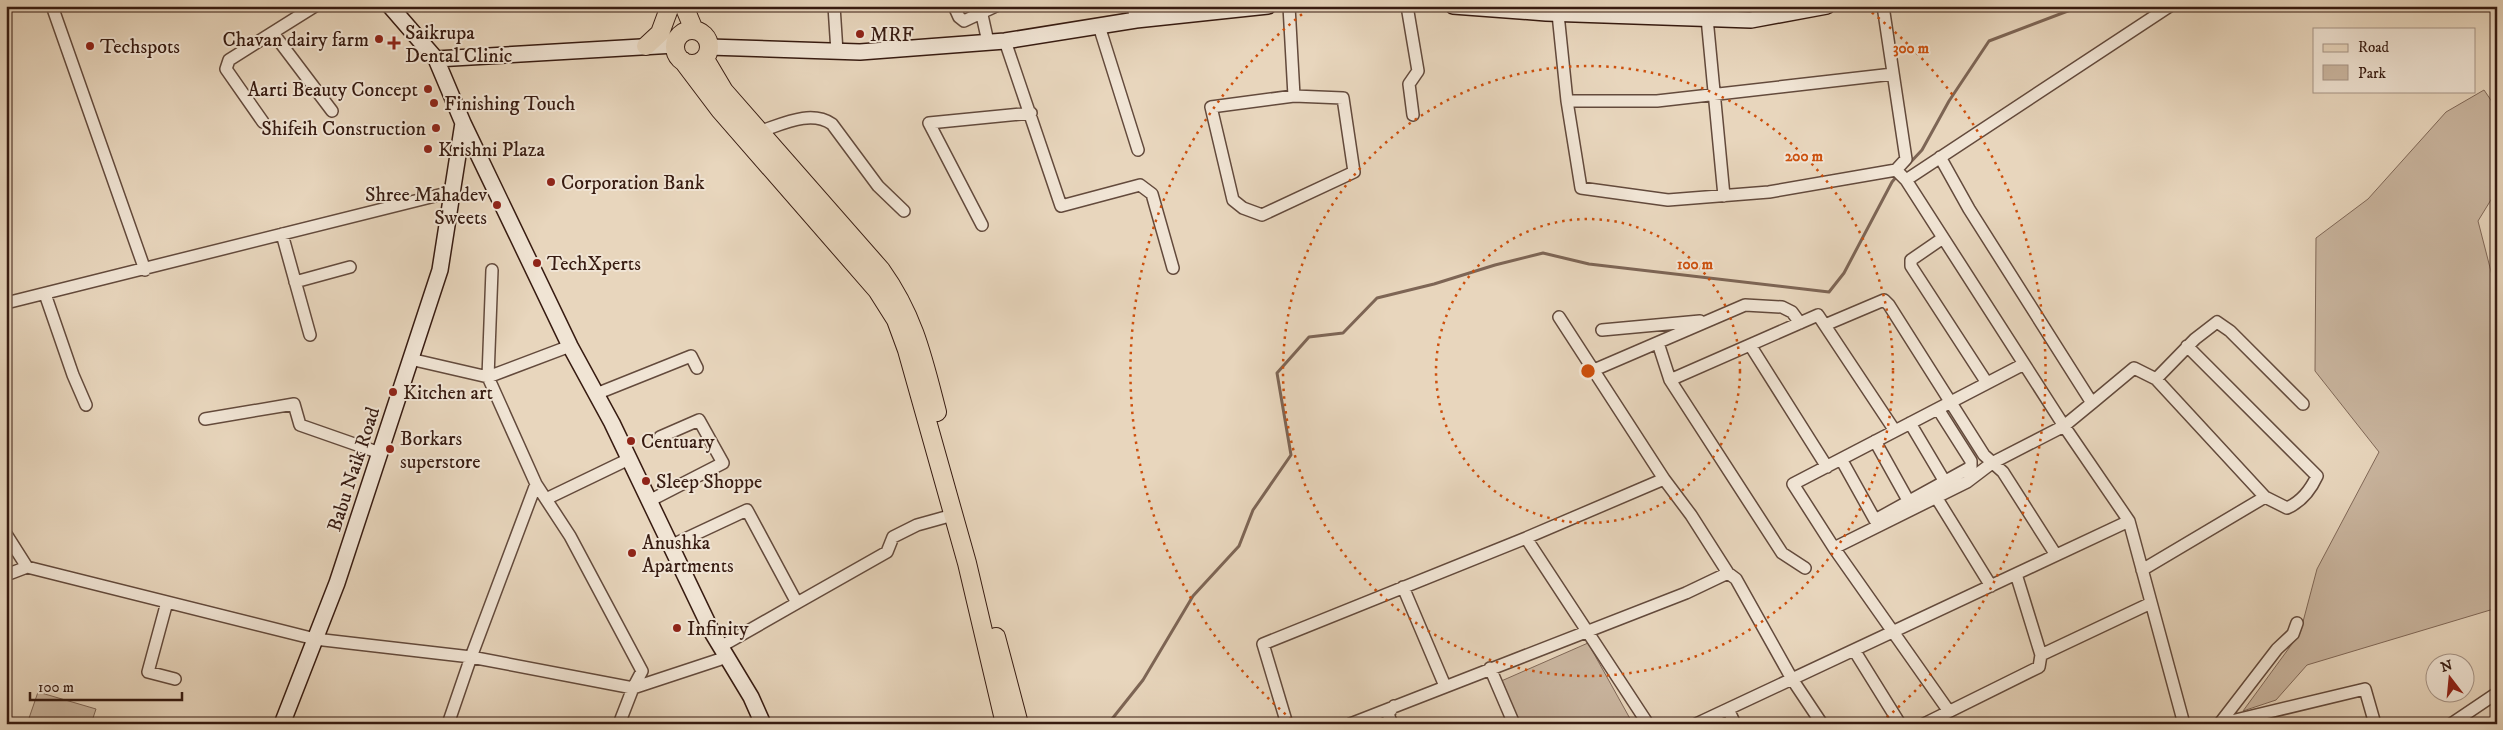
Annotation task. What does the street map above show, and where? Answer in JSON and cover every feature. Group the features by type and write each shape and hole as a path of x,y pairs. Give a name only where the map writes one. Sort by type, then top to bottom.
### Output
{"main road":[{"path":"390,6 436,60 463,122 570,346 629,459 670,546 724,652 752,696 763,724"},
{"path":"646,46 660,33 671,6"},
{"path":"671,6 684,36"},
{"path":"684,6 684,36 677,55 720,110 877,290 896,320 907,350 954,515 1005,724"},
{"path":"683,61 696,64 707,53 860,52 1005,41 1099,26 1135,13 1268,6"},
{"path":"1453,6 1525,9 1558,14 1702,14 1751,20 1827,6"},
{"path":"436,60 646,46 684,36 703,34 707,53 724,91 881,270 896,291 914,329 1019,724"},
{"name":"Babu Naik Road","path":"282,724 337,583 440,270 463,122"}],"street":[{"path":"52,6 145,270"},
{"path":"263,122 226,69 229,60 315,6"},
{"path":"834,6 837,52"},
{"path":"954,6 959,17 964,21 982,15 996,6"},
{"path":"1289,6 1294,96"},
{"path":"1407,6 1418,71 1410,84 1414,115"},
{"path":"1558,14 1567,101 1581,188 1668,200 1769,192 1896,170 1906,159 1883,6"},
{"path":"1906,180 2170,6"},
{"path":"1702,14 1715,95 1724,196"},
{"path":"982,15 988,42"},
{"path":"1099,26 1138,150"},
{"path":"273,32 332,111"},
{"path":"1005,41 1061,206 1140,185 1152,194 1173,268"},
{"path":"1567,101 1657,102 1893,74"},
{"path":"1294,96 1343,98 1354,172 1262,215 1243,208 1233,200 1211,107 1294,96"},
{"path":"982,225 928,123 1031,113"},
{"path":"758,132 803,118 826,119 832,124 878,186 904,211"},
{"path":"1940,157 1969,208 2092,403"},
{"path":"1896,170 1906,180 2064,426 2129,521 2184,724"},
{"path":"6,303 145,270 451,192"},
{"path":"282,234 310,336"},
{"path":"1943,238 1916,255 1911,260 1911,266 1988,383"},
{"path":"295,282 350,267"},
{"path":"492,270 488,377 536,484 570,536 642,671 619,724"},
{"path":"46,294 72,375 86,405"},
{"path":"1825,325 1884,300 1890,305 1984,455 2003,472 2056,555"},
{"path":"1594,370 1745,305 1782,307 1792,312 1800,323"},
{"path":"1670,380 1818,316 1895,431"},
{"path":"1559,317 1664,479 1691,515 1728,573 1736,579 1792,679 1822,724"},
{"path":"1602,330 1709,321"},
{"path":"2156,379 2187,346 2217,322 2230,331 2304,404"},
{"path":"1658,343 1670,380 1782,553 1805,568"},
{"path":"1750,345 1827,467"},
{"path":"410,359 488,377 570,346"},
{"path":"1834,548 1967,482 1992,463 2064,426 2134,368 2156,379 2265,497 2287,508 2294,505 2312,487 2317,476 2187,346"},
{"path":"596,394 691,356 697,368"},
{"path":"1948,710 1834,548 1793,484 2024,364"},
{"path":"205,419 294,404 300,425 380,453"},
{"path":"1841,459 1875,520 1971,467 1971,461 1938,409"},
{"path":"649,502 723,463 699,420 660,438"},
{"path":"1910,423 1945,482"},
{"path":"1875,442 1909,502"},
{"path":"546,499 629,459"},
{"path":"1287,724 1263,644 1526,538 1664,479"},
{"path":"448,724 536,484"},
{"path":"1936,497 1991,586"},
{"path":"2142,570 2265,497"},
{"path":"670,546 747,510 797,603"},
{"path":"6,575 27,567 315,639 471,657 633,688 724,652 797,603 886,552 893,537 917,525 954,515"},
{"path":"1696,724 2129,521"},
{"path":"6,534 27,567"},
{"path":"1526,538 1648,724"},
{"path":"1350,724 1686,593 1728,573"},
{"path":"1924,724 1948,710 2039,667 2040,655 2016,574"},
{"path":"1403,587 1445,686"},
{"path":"167,602 148,672 175,679"},
{"path":"2040,655 2151,603"},
{"path":"2220,724 2277,649 2293,634 2296,623"},
{"path":"1854,650 1900,724"},
{"path":"1490,668 1514,724"},
{"path":"2220,724 2365,689 2375,724"},
{"path":"2451,724 2495,699"},
{"path":"1392,724 1388,714 1394,706"},
{"path":"1728,708 1735,724"}],"green space":[{"path":"2484,90 2497,109 2497,190 2478,221 2494,283 2497,284 2497,608 2307,665 2276,700 2243,711 2300,633 2317,569 2379,452 2315,371 2316,238 2368,199 2446,112"},
{"path":"1588,643 1633,724 1516,724 1499,682"},
{"path":"38,692 96,709 91,724 27,724"}],"waterway":[{"path":"1908,165 1922,150 1949,101 1989,41 2081,6"},
{"path":"1108,724 1143,680 1193,596 1239,546 1253,510 1291,455 1277,373 1309,337 1343,333 1377,298 1543,253 1589,264 1829,292 1844,273 1892,182 1897,176"}],"place":[{"name":"MRF","path":"860,34"},
{"name":"Chavan dairy farm","path":"379,39"},
{"name":"Saikrupa Dental Clinic","path":"394,43"},
{"name":"Techspots","path":"90,46"},
{"name":"Aarti Beauty Concept","path":"428,89"},
{"name":"Finishing Touch","path":"434,103"},
{"name":"Shifeih Construction","path":"436,128"},
{"name":"Krishni Plaza","path":"428,149"},
{"name":"Corporation Bank","path":"551,182"},
{"name":"Shree Mahadev Sweets","path":"497,205"},
{"name":"TechXperts","path":"537,263"},
{"name":"Kitchen art","path":"393,392"},
{"name":"Centuary","path":"631,441"},
{"name":"Borkars superstore","path":"390,449"},
{"name":"Sleep Shoppe","path":"646,481"},
{"name":"Anushka Apartments","path":"632,553"},
{"name":"Infinity","path":"677,628"}]}
